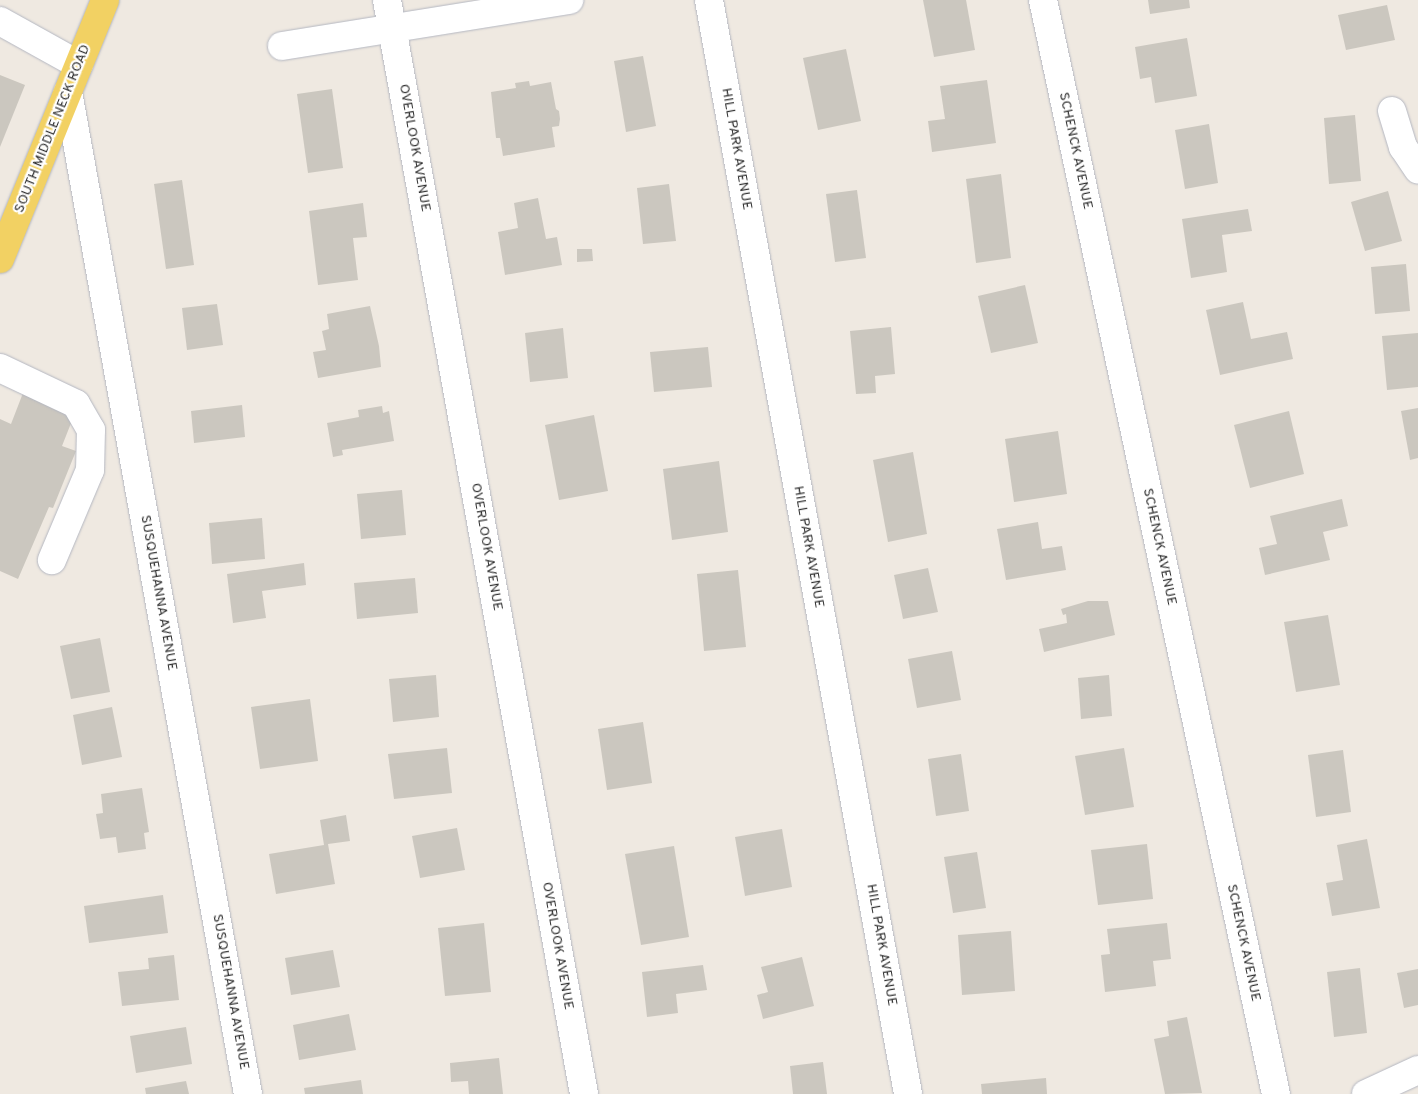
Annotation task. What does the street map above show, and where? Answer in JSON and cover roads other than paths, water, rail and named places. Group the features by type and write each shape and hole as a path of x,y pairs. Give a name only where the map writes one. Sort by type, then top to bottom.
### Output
{"main road":[{"name":"SOUTH MIDDLE NECK ROAD","path":"0,258 105,0"}],"street":[{"name":"OVERLOOK AVENUE","path":"387,0 584,1094"},
{"path":"282,46 392,30 569,0"},
{"name":"HILL PARK AVENUE","path":"709,0 908,1094"},
{"name":"SCHENCK AVENUE","path":"1043,0 1276,1094"},
{"path":"0,20 79,65"},
{"name":"SUSQUEHANNA AVENUE","path":"68,92 248,1094"},
{"path":"1392,111 1403,147 1418,169"},
{"path":"0,368 76,404 91,430 90,470 52,560"},
{"path":"1366,1094 1418,1070"}]}
